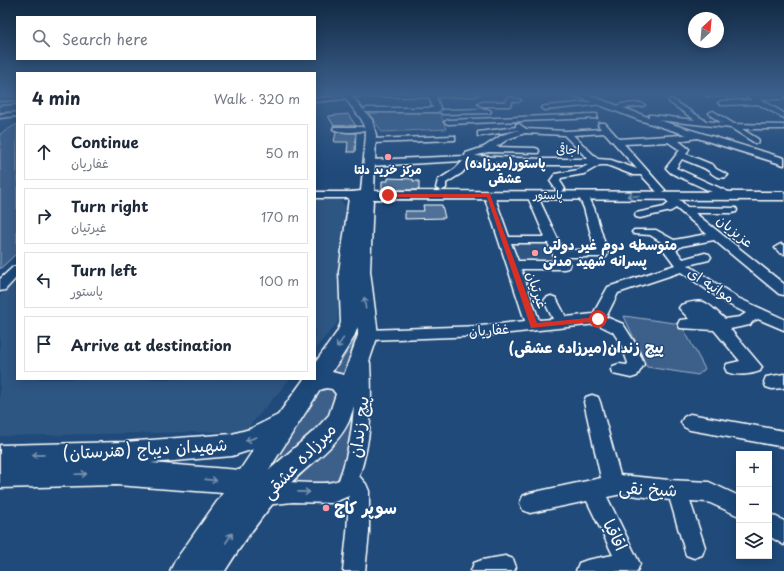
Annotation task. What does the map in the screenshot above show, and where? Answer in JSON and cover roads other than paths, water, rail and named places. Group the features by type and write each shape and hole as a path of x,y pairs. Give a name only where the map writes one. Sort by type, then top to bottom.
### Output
{"main road":[{"path":"360,121 364,134 370,192"},
{"path":"367,121 371,135 369,163 370,192"},
{"path":"656,121 694,136 752,147 784,162"},
{"path":"664,121 784,157"},
{"name":"پاستور","path":"370,192 489,195 583,195 672,200 729,196 784,196"},
{"name":"میرزاده عشقی","path":"316,378 346,334 350,323 355,272 370,192"},
{"name":"میرزاده عشقی","path":"185,571 264,485 324,437 338,421 368,335 355,272"},
{"path":"312,384 326,379 339,382 348,393"},
{"name":"میرزاده عشقی","path":"208,571 264,485 286,422 315,380"},
{"name":"شهیدان دیباج (هنرستان)","path":"0,476 120,463 193,449 232,445 255,438 286,422"},
{"name":"شهیدان دیباج (هنرستان)","path":"0,456 120,463 171,476 264,485"}],"street":[{"path":"448,122 479,121"},
{"path":"513,121 523,130 535,152 558,176"},
{"name":"عزیزیان","path":"598,121 644,172 672,200 784,290"},
{"path":"680,121 731,126 784,127"},
{"path":"700,121 705,124"},
{"path":"724,121 752,147"},
{"path":"773,127 784,134"},
{"path":"337,129 362,129"},
{"path":"481,134 523,130 566,133 607,131"},
{"path":"441,188 442,182 461,169 469,155 490,147 504,137 523,130"},
{"path":"558,176 581,172 597,163 566,133"},
{"path":"617,142 688,138 694,136"},
{"path":"371,141 452,138"},
{"path":"670,139 685,149 680,155 710,167 712,171 723,175"},
{"path":"490,147 512,146"},
{"path":"490,147 535,152"},
{"name":"پاستور","path":"680,155 671,168 674,171 729,196"},
{"name":"اجاقی","path":"369,163 468,158 544,162 608,162 633,172 644,172"},
{"path":"558,176 555,181 560,189"},
{"path":"316,194 370,192"},
{"name":"غیرتیان","path":"489,195 534,326"},
{"path":"513,266 564,265 532,195"},
{"path":"558,253 602,254 589,208 583,195"},
{"path":"640,216 667,209 672,200 732,210"},
{"path":"638,232 652,232 674,245 718,236"},
{"path":"504,240 553,240"},
{"name":"موانیه ای","path":"674,245 669,249 681,265 733,301 784,325"},
{"path":"618,370 630,372 636,364 628,343 618,328 598,319 612,290 705,257"},
{"path":"0,287 16,271"},
{"path":"551,301 562,323"},
{"path":"685,324 715,325 745,321 747,318 759,313"},
{"name":"غفاریان","path":"368,335 481,331 598,319"},
{"path":"715,325 754,367 733,368"},
{"name":"پیچ زندان","path":"264,485 293,492 332,493 346,487 354,466 362,426 363,388 361,355"},
{"path":"592,402 603,488"},
{"path":"690,422 784,439"},
{"path":"349,479 359,490 358,533 354,571"},
{"name":"شیخ نقی","path":"530,503 622,484 709,492 736,505"},
{"name":"اقاقیا","path":"588,571 629,564 603,488"},
{"path":"677,490 694,547"},
{"path":"772,525 784,534"},
{"path":"482,571 506,567"}],"place":[{"name":"مرکز خرید دلتا","path":"388,157"},
{"name":"متوسطه دوم غیر دولتی پسرانه شهید مدنی","path":"535,253"},
{"name":"سوپر کاج","path":"326,508"}],"district":[{"name":"(پاستور(میرزاده عشقی","path":"505,170"},
{"name":"(پیچ زندان(میرزاده عشقی","path":"586,348"}]}
